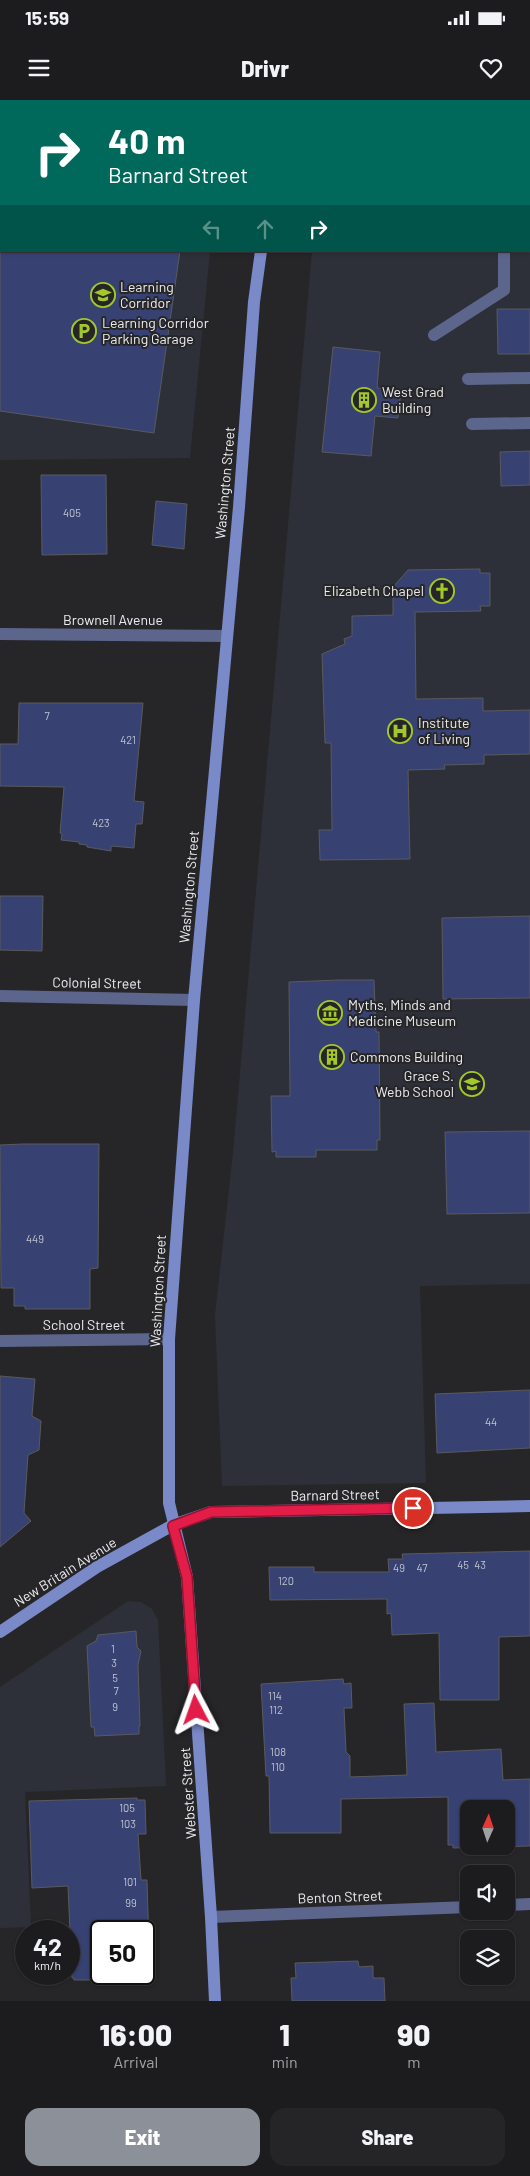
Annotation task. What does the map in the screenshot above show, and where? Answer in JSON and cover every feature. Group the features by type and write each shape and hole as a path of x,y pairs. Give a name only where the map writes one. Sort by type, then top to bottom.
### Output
{"main road":[{"name":"Washington Street","path":"173,1526 169,1503 169,1339 194,1000 238,507 254,302 261,252"},
{"name":"Barnard Street","path":"173,1526 211,1512 530,1506"},
{"name":"New Britain Avenue","path":"0,1632 97,1567 173,1526"},
{"name":"Webster Street","path":"173,1526 187,1577 212,1917 215,2001"}],"street":[{"path":"434,335 504,290 504,252"},
{"path":"468,378 530,378"},
{"path":"472,424 530,423"},
{"name":"Brownell Avenue","path":"0,634 226,636"},
{"name":"Colonial Street","path":"0,996 194,1000"},
{"name":"School Street","path":"0,1340 169,1339"},
{"path":"515,1905 530,1904"},
{"name":"Benton Street","path":"212,1917 460,1907"}],"shaded area":[{"name":"Learning Corridor","path":"0,252 210,252 190,458 0,460"},
{"name":"Institute of Living","path":"312,252 530,252 530,1284 420,1286 426,1483 222,1486 215,1315 233,1153"},
{"path":"128,1601 141,1602 152,1609 158,1620 166,1786 25,1792 31,1920 15,1920 15,1928 0,1928 0,1687"}],"building":[{"name":"Learning Corridor","path":"0,252 180,252 154,433 0,411"},
{"path":"497,309 530,309 530,354 498,354"},
{"name":"West Grad Building","path":"333,347 380,352 377,388 401,390 398,418 375,416 371,456 322,452"},
{"path":"530,451 530,485 501,486 500,452"},
{"path":"41,475 106,475 107,554 42,555"},
{"path":"156,501 187,504 184,549 152,545"},
{"path":"480,569 480,573 490,573 490,606 480,606 481,611 415,612 416,699 483,698 483,711 530,710 530,754 484,755 484,764 444,765 445,769 408,770 410,859 320,860 319,830 332,830 331,743 325,743 322,654 345,644 344,639 352,636 352,616 393,615 393,587 408,570"},
{"path":"19,703 143,703 134,801 144,802 142,824 136,824 134,848 111,846 111,851 87,847 87,845 79,844 79,842 61,840 64,787 0,786 0,744 18,744"},
{"path":"0,896 43,896 42,951 0,950"},
{"path":"530,916 530,998 443,999 442,918"},
{"name":"Commons Building","path":"374,980 376,1032 379,1032 380,1140 377,1140 377,1150 316,1150 316,1157 276,1157 276,1151 272,1152 271,1096 290,1096 289,982"},
{"path":"530,1131 530,1213 447,1214 445,1132"},
{"path":"99,1144 98,1268 90,1269 90,1309 25,1309 25,1306 14,1306 14,1288 1,1288 0,1145"},
{"path":"0,1376 35,1379 32,1416 41,1421 39,1450 28,1455 24,1513 31,1521 0,1547"},
{"path":"530,1390 530,1448 437,1453 435,1394"},
{"path":"530,1551 530,1636 499,1637 499,1700 440,1700 439,1633 392,1635 391,1613 387,1614 387,1599 270,1600 269,1567 314,1567 314,1572 389,1572 388,1559 403,1559 402,1554"},
{"path":"136,1631 137,1647 141,1651 138,1665 139,1734 95,1736 94,1727 91,1727 87,1646 96,1641 98,1635"},
{"path":"343,1679 344,1684 351,1683 352,1708 344,1708 346,1752 350,1756 350,1777 407,1775 404,1704 434,1703 436,1752 501,1749 503,1780 530,1779 530,1846 515,1846 515,1800 460,1800 460,1848 453,1848 453,1845 448,1845 448,1797 341,1799 341,1833 270,1833 269,1776 266,1776 261,1684"},
{"path":"137,1798 137,1800 145,1800 146,1834 138,1834 141,1880 147,1880 148,1920 90,1920 90,1980 80,1980 80,1920 69,1920 68,1886 32,1888 29,1801"},
{"path":"358,1961 359,1967 373,1966 373,1978 384,1978 385,2001 292,2001 291,1978 296,1978 295,1963"}],"place":[{"name":"Learning Corridor","path":"103,295"},
{"name":"Learning Corridor Parking Garage","path":"84,331"},
{"name":"West Grad Building","path":"364,400"},
{"name":"Elizabeth Chapel","path":"442,591"},
{"name":"Institute of Living","path":"400,731"},
{"name":"Myths, Minds and Medicine Museum","path":"330,1013"},
{"name":"Commons Building","path":"332,1057"},
{"name":"Grace S. Webb School","path":"472,1084"}],"route":[{"path":"196,1710 187,1577 173,1526 211,1512 413,1508"}]}
